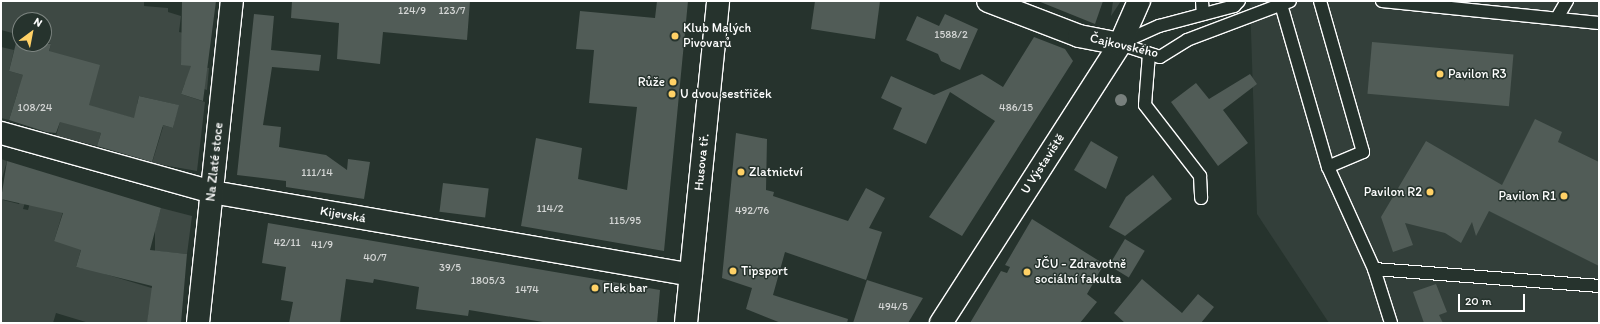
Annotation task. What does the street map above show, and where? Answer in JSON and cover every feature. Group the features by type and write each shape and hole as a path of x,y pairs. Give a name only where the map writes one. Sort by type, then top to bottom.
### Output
{"street":[{"name":"Na Zlaté stoce","path":"198,323 232,1"},
{"name":"Husova tř.","path":"686,323 718,1"},
{"name":"Čajkovského","path":"988,1 1079,36 1120,44"},
{"name":"U Výstaviště","path":"941,323 1120,44 1139,1"},
{"name":"Kijevská","path":"1,133 212,192 690,275"}],"lane":[{"path":"1202,1 1203,14"},
{"path":"1120,44 1159,26 1234,6 1239,1"},
{"path":"1320,1 1363,152 1328,167"},
{"path":"1382,1 1599,23"},
{"path":"1557,18 1567,1"},
{"path":"1283,3 1328,167 1374,269 1391,323"},
{"name":"Čajkovského","path":"1120,44 1160,57 1187,40 1283,3"},
{"path":"1149,54 1145,105 1200,176 1201,198"},
{"path":"1374,269 1599,286"}],"shaded area":[{"path":"1,1 144,1 144,6 168,8 168,12 181,16 179,32 184,33 181,64 209,68 207,90 185,83 181,94 205,102 197,171 152,163 163,127 98,108 91,130 101,133 97,146 56,136 62,115 18,91 9,120 1,118 1,47 12,50 12,52 14,52 9,71 23,75 48,55 49,52 52,52 52,12 12,12 12,33 1,30","holes":["139,96 178,105 173,128 163,125 137,104"]},
{"path":"1113,1 1121,1 1111,16"},
{"path":"1250,1 1599,1 1599,323 1329,323 1257,214"},
{"path":"1,159 7,161 1,182"},
{"path":"1,192 4,193 3,200 19,204 21,198 26,199 23,209 28,210 31,199 64,208 54,241 84,239 76,267 85,269 110,257 105,274 155,289 148,316 150,323 89,323 56,313 53,323 1,323"},
{"path":"161,208 192,216 187,254 155,251 155,229"}],"building":[{"path":"182,1 216,1 203,101 181,94 191,66 181,65"},
{"path":"292,1 470,1 467,40 383,32 380,64 337,59 339,23 291,18"},
{"path":"657,1 688,1 664,251 521,226 536,138 582,148 578,179 627,190 637,107 589,103 594,50 576,49 580,11 655,18"},
{"path":"815,1 880,1 875,39 811,29"},
{"path":"1038,1 1103,1 1095,24"},
{"path":"254,14 274,16 271,50 321,55 319,71 272,67 263,125 281,127 279,147 326,155 347,170 348,159 370,162 364,199 286,187 286,181 237,175"},
{"path":"945,14 978,29 960,70 941,61 938,54 906,40 917,16 939,26"},
{"path":"1034,37 1065,49 1073,61 962,236 929,217 995,121 950,92 926,144 893,129 902,108 881,98 891,76 934,95 982,74 1003,87"},
{"name":"Pavilon R3","path":"1372,42 1513,54 1509,106 1367,94"},
{"path":"14,52 52,52 100,65 89,105 134,118 139,96 179,105 173,128 163,125 152,162 97,146 101,133 60,122 56,133 46,132 9,120 23,75 9,71"},
{"path":"1250,74 1257,84 1223,110 1248,143 1218,166 1171,102 1196,83 1209,99"},
{"path":"1535,119 1562,132 1558,142 1599,162 1599,266 1489,211 1476,236 1472,222 1461,243 1445,233 1405,223 1413,245 1393,252 1381,217 1426,141 1502,185"},
{"path":"736,133 767,139 766,190 774,192 773,196 848,221 866,188 885,198 869,228 882,232 866,280 785,252 773,295 848,319 847,323 781,323 746,309 752,288 722,278"},
{"path":"1091,141 1118,157 1106,189 1074,170"},
{"path":"7,161 161,208 150,250 187,254 181,323 147,323 152,286 76,267 81,250 54,241 63,213 1,199"},
{"path":"1153,175 1172,199 1125,236 1109,227 1126,197"},
{"path":"443,183 489,189 485,217 439,212"},
{"name":"JČU - Zdravotně sociální fakulta","path":"1032,219 1104,264 1087,294 1097,302 1080,323 970,323 1001,271 1007,273 1010,267 1005,265"},
{"path":"268,223 660,290 657,323 549,323 469,310 468,316 416,309 419,287 374,279 373,283 346,279 340,323 289,323 293,302 281,300 286,267 262,263"},
{"path":"1125,239 1145,251 1129,277 1109,266"},
{"path":"1142,279 1182,313 1198,294 1214,307 1201,323 1125,323 1114,313"},
{"path":"867,280 923,298 908,323 853,323"},
{"path":"1436,284 1447,312 1439,315 1443,323 1424,323 1413,292"}],"place":[{"name":"Klub Malých Pivovarů","path":"675,36"},
{"name":"Pavilon R3","path":"1440,74"},
{"name":"Růže","path":"673,82"},
{"name":"U dvou sestřiček","path":"672,94"},
{"name":"Zlatnictví","path":"741,172"},
{"name":"Pavilon R2","path":"1430,192"},
{"name":"Pavilon R1","path":"1564,196"},
{"name":"Tipsport","path":"733,271"},
{"name":"JČU - Zdravotně sociální fakulta","path":"1027,272"},
{"name":"Flek bar","path":"595,288"}]}
